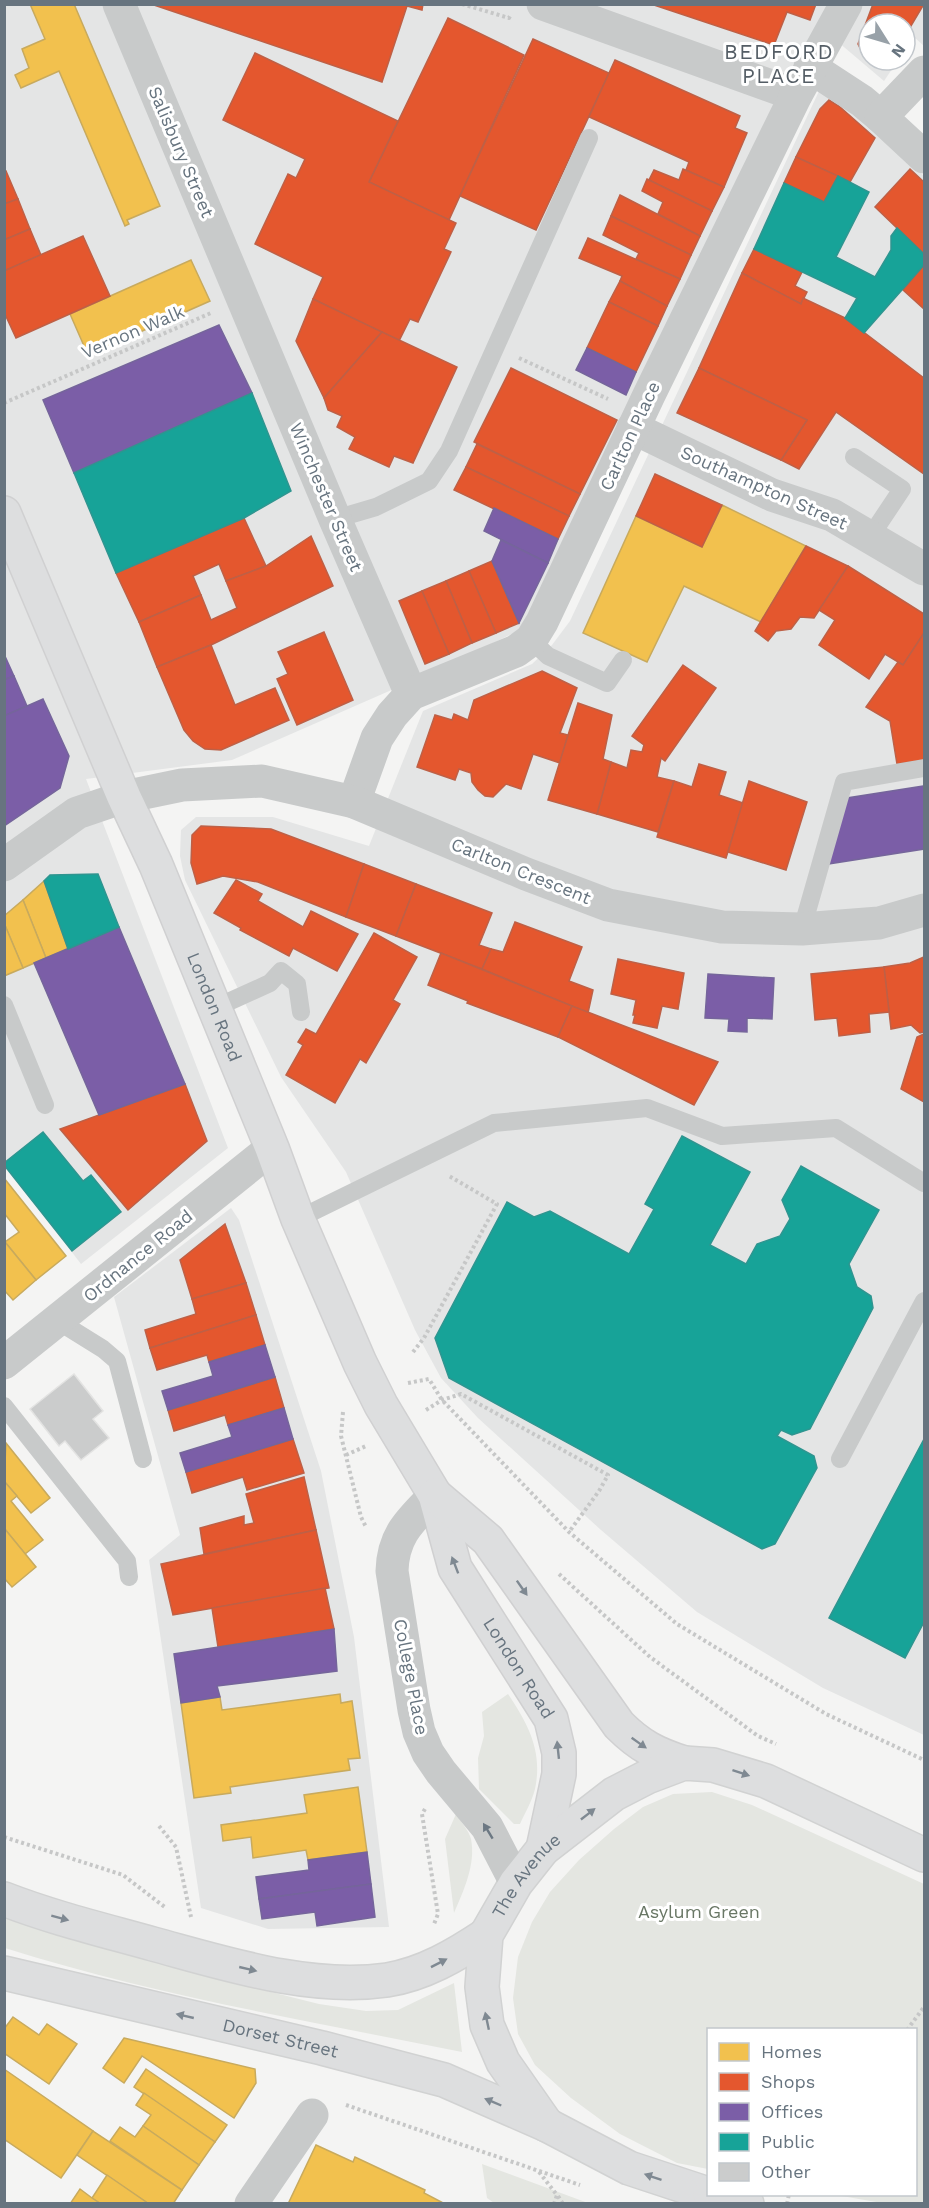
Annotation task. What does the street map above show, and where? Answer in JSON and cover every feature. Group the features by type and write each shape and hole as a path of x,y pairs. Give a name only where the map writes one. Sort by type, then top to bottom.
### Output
{"main road":[{"name":"London Road","path":"4,513 124,797 156,865 272,1148 297,1219 373,1389 435,1495 455,1568 551,1719 556,1737 559,1774 543,1849"},
{"name":"London Road","path":"435,1495 488,1540 619,1725 636,1742 659,1755 684,1763"},
{"name":"The Avenue","path":"707,2193 629,2168 547,2125 503,2062 487,2025 482,1987 486,1935 516,1883 543,1849 614,1794 647,1777 684,1763 713,1765 766,1781 924,1855"},
{"path":"4,1899 41,1913 231,1965 281,1975 354,1983 390,1979 424,1970 486,1935"},
{"name":"Dorset Street","path":"4,1973 322,2048 444,2080 547,2125"},
{"name":"The Avenue","path":"717,2196 747,2204"}],"street":[{"name":"Salisbury Street","path":"119,4 243,299"},
{"name":"Carlton Place","path":"354,802 377,738 392,715 411,694 516,651 531,640 542,622 636,421 803,81 846,4"},
{"path":"527,8 803,81 862,101 924,157"},
{"path":"881,117 924,72"},
{"name":"Winchester Street","path":"243,299 334,519 411,694"},
{"name":"Southampton Street","path":"636,421 772,495 832,516 924,569"},
{"name":"Carlton Crescent","path":"4,865 77,813 124,797 182,785 262,781 354,802 526,874 608,905 722,927 802,929 879,923 924,910"},
{"name":"Ordnance Road","path":"4,1363 272,1148"},
{"name":"College Place","path":"435,1495 402,1531 392,1556 392,1571 419,1732 428,1754 487,1827 516,1883"},
{"path":"251,2204 312,2115"}],"lane":[{"path":"334,519 376,507 429,481 449,451 589,138"},
{"path":"854,457 902,489 870,537"},
{"path":"531,640 548,656 607,683 623,660"},
{"path":"802,929 844,782 924,768"},
{"path":"215,1008 270,983 280,971 297,984 301,1012"},
{"path":"4,1005 45,1105"},
{"path":"297,1219 494,1123 648,1107 722,1136 836,1128 924,1182"},
{"path":"840,1460 924,1301"},
{"path":"58,1321 104,1349 117,1361 143,1459"},
{"path":"4,1406 127,1561 129,1577"}],"path":[{"path":"462,4 508,18 527,8"},
{"name":"Vernon Walk","path":"4,403 243,299"},
{"path":"497,348 636,421"},
{"path":"413,1352 424,1338 497,1204 420,1159"},
{"path":"429,1379 442,1400 569,1532 676,1624 826,1713 924,1760"},
{"path":"422,1412 442,1400 461,1394 608,1475 569,1532"},
{"path":"341,1436 361,1517"},
{"path":"346,1455 370,1444"},
{"path":"558,1573 650,1657 758,1736 779,1746"},
{"path":"422,1814 438,1914 430,1932"},
{"path":"159,1826 176,1846 191,1917"},
{"path":"4,1837 123,1875 169,1910"},
{"path":"180,1914 202,1921"},
{"path":"908,2028 924,2007"},
{"path":"345,2105 581,2186"},
{"path":"538,2171 563,2204"},
{"path":"554,2204 557,2195"}],"shaded area":[{"path":"5,5 924,5 924,46 917,40 917,12 857,12 857,58 818,25 522,629 444,667 232,760 86,779 228,1148 81,1264 5,1165"},
{"path":"873,72 890,72 884,81"},
{"path":"820,89 848,105 924,176 924,1735 823,1688 697,1612 601,1530 478,1418 441,1378 415,1330 346,1172 281,1077 185,880 180,856 181,830 196,817 273,817 369,846 423,711 532,664 552,645 570,621"},
{"path":"231,1208 239,1220 321,1471 354,1637 389,1927 268,1929 201,1908 149,1560 180,1535 114,1297"}],"green space":[{"path":"508,1694 532,1738 537,1762 535,1789 520,1824 514,1824 479,1789 478,1758 484,1736 482,1712"},
{"name":"Asylum Green","path":"712,1792 752,1805 924,1884 924,2203 882,2203 842,2196 917,2196 917,2028 707,2028 707,2169 677,2163 620,2134 571,2098 535,2065 518,2034 513,1998 518,1957 532,1922 550,1892 579,1860 643,1807 673,1794"},
{"path":"456,1814 470,1836 472,1858 468,1877 454,1913 445,1839"},
{"path":"4,1918 231,1982 319,2004 366,2011 398,2010 454,1983 462,2052 232,2006 61,1965 5,1948"},
{"path":"482,2164 588,2203 494,2203 487,2198"}],"building: Homes":[{"path":"30,4 74,4 160,206 127,220 129,224 125,226 59,71 21,88 15,75 29,68 22,49 45,39"},
{"path":"191,260 210,301 88,355 70,314"},
{"path":"722,505 806,546 761,622 684,586 647,662 583,633 636,516 702,547"},
{"path":"44,881 68,949 46,958 23,900"},
{"path":"23,900 46,958 23,968 4,923 4,916"},
{"path":"4,923 23,968 4,976"},
{"path":"4,1178 66,1256 36,1280 5,1242 19,1232 4,1213"},
{"path":"5,1242 36,1280 13,1300 4,1290"},
{"path":"6,1443 50,1498 31,1513 4,1481"},
{"path":"4,1481 17,1496 11,1501 43,1540 25,1554 4,1528"},
{"path":"4,1528 36,1567 12,1587 4,1578"},
{"path":"340,1694 341,1703 352,1701 360,1758 348,1759 350,1770 230,1787 231,1793 194,1798 181,1703 220,1697 222,1710"},
{"path":"358,1787 367,1852 308,1860 306,1850 253,1858 251,1837 223,1841 221,1825 307,1813 304,1795"},
{"path":"13,2017 39,2035 47,2024 77,2044 49,2084 4,2053 4,2029"},
{"path":"124,2038 255,2069 256,2083 234,2118 142,2056 124,2083 103,2068"},
{"path":"4,2069 93,2131 61,2178 4,2139"},
{"path":"146,2069 227,2125 215,2142 134,2087"},
{"path":"144,2093 215,2142 199,2165 143,2126 151,2115 136,2105"},
{"path":"143,2126 199,2165 182,2190 110,2141 120,2127 135,2137"},
{"path":"93,2131 182,2190 173,2204 149,2204 77,2155"},
{"path":"316,2145 353,2162 355,2157 425,2190 424,2193 445,2204 288,2204"},
{"path":"107,2175 149,2204 101,2204 92,2198"},
{"path":"80,2189 92,2198 101,2204 70,2204"}],"building: Shops":[{"path":"151,4 423,4 422,10 407,6 382,82"},
{"path":"651,4 816,4 810,20 787,12 774,45"},
{"path":"873,4 924,4 917,16 917,12 870,12"},
{"path":"448,18 524,55 449,220 369,182"},
{"path":"533,39 609,73 536,230 460,196"},
{"path":"255,53 398,121 369,182 456,223 444,249 451,252 418,322 410,319 399,341 313,299 323,277 255,244 288,174 296,178 305,159 223,120"},
{"path":"615,60 740,116 735,128 747,133 724,187 686,170 689,162 589,117"},
{"path":"829,100 875,138 850,182 796,157 820,109"},
{"path":"796,157 838,176 824,202 784,183"},
{"path":"683,169 724,187 712,211 649,180 654,170 679,180"},
{"path":"910,169 924,182 924,254 875,207"},
{"path":"6,171 18,199 4,204 4,172"},
{"path":"647,179 712,211 700,236 658,214 663,202 642,191"},
{"path":"620,195 700,236 691,255 611,216"},
{"path":"18,199 30,229 4,240 4,204"},
{"path":"611,216 691,255 680,279 636,259 639,253 603,235"},
{"path":"30,229 41,255 4,271 4,240"},
{"path":"83,236 110,296 16,338 4,312 4,271"},
{"path":"588,238 680,279 667,306 620,281 622,276 579,258"},
{"path":"754,249 802,272 795,286 807,292 801,304 742,273"},
{"path":"924,265 924,309 903,290"},
{"path":"742,273 801,304 803,298 845,318 924,378 924,474 836,412 799,469 781,460 807,420 699,368"},
{"path":"620,281 667,306 658,326 609,302"},
{"path":"313,299 382,332 324,398 296,341"},
{"path":"609,302 658,326 636,372 587,348"},
{"path":"382,332 457,367 413,463 394,456 389,467 349,449 355,437 337,427 342,416 328,410 324,398"},
{"path":"511,368 617,420 580,494 474,442"},
{"path":"699,368 807,420 781,460 677,413"},
{"path":"477,444 580,494 569,516 466,467"},
{"path":"466,467 569,516 558,539 454,490"},
{"path":"655,474 722,505 702,547 636,516"},
{"path":"244,518 266,566 226,581 219,564 193,576 201,595 139,622 116,573"},
{"path":"311,536 333,586 211,645 157,667 139,622 201,595 211,620 237,608 226,581 266,566"},
{"path":"806,546 848,566 814,618 800,617 791,629 776,631 768,641 755,631"},
{"path":"492,561 519,623 496,633 469,571"},
{"path":"848,566 924,614 924,633 903,665 885,654 869,679 819,645 835,620 819,610"},
{"path":"469,571 496,633 472,643 446,581"},
{"path":"446,581 472,643 449,654 422,591"},
{"path":"422,591 449,654 425,664 399,601"},
{"path":"324,632 353,700 297,725 277,679 288,674 278,652"},
{"path":"924,633 924,760 897,764 890,721 866,707 898,662 903,665"},
{"path":"211,645 235,705 275,688 289,720 221,750 205,749 193,741 184,730 157,667"},
{"path":"683,665 716,688 665,761 661,758 657,777 674,781 658,832 597,814 611,762 627,768 631,750 642,752 644,745 632,736"},
{"path":"542,671 577,688 560,733 568,735 560,763 533,754 521,789 506,784 493,797 485,796 478,790 472,782 471,773 459,769 455,780 417,767 435,715 452,720 454,714 468,720 474,700"},
{"path":"578,703 612,715 603,759 611,762 597,814 548,800"},
{"path":"699,764 726,772 719,795 743,803 726,858 657,837 674,781 692,787"},
{"path":"749,781 807,802 786,870 728,852"},
{"path":"201,826 271,829 364,864 346,917 258,882 223,876 197,884 191,863 192,835"},
{"path":"364,864 416,884 396,936 346,917"},
{"path":"236,880 262,894 258,901 303,927 311,911 358,934 337,971 293,948 289,956 240,930 241,928 214,913"},
{"path":"416,884 492,913 479,945 491,949 482,969 396,936"},
{"path":"515,922 582,947 569,981 593,990 588,1013 482,969 491,949 503,952"},
{"path":"374,933 417,957 393,1000 400,1004 366,1063 360,1059 335,1103 286,1075 303,1045 298,1042 306,1029 316,1034"},
{"path":"441,953 572,1006 558,1037 467,1003 468,1001 428,985"},
{"path":"924,957 924,1032 920,1033 911,1025 891,1029 884,967 910,963"},
{"path":"618,959 684,973 678,1009 662,1006 657,1028 633,1023 636,1000 611,994"},
{"path":"884,967 889,1012 869,1014 870,1032 839,1036 837,1018 815,1020 811,974"},
{"path":"572,1006 718,1062 694,1105 558,1037"},
{"path":"924,1034 924,1102 901,1089 917,1037"},
{"path":"185,1084 207,1141 128,1210 60,1129"},
{"path":"225,1224 246,1283 192,1299 180,1260"},
{"path":"246,1283 256,1315 150,1348 145,1330 196,1314 192,1299"},
{"path":"256,1315 265,1345 209,1362 207,1355 157,1370 150,1348"},
{"path":"275,1377 284,1408 228,1425 225,1415 174,1431 168,1410"},
{"path":"293,1439 304,1473 247,1490 243,1477 192,1493 186,1472"},
{"path":"304,1477 316,1530 204,1554 200,1528 244,1516 244,1525 254,1523 246,1494"},
{"path":"316,1530 329,1588 173,1615 161,1564"},
{"path":"325,1588 334,1629 218,1647 212,1608"}],"building: Offices":[{"path":"219,325 252,393 74,473 43,400"},
{"path":"587,348 636,372 626,395 576,370"},
{"path":"494,508 558,539 548,563 484,531"},
{"path":"501,540 548,563 519,623 492,561"},
{"path":"4,654 14,676 4,680"},
{"path":"14,676 27,706 4,716 4,680"},
{"path":"43,699 69,756 60,788 4,826 4,716"},
{"path":"924,786 924,849 828,864 847,798"},
{"path":"119,927 185,1084 99,1115 34,963"},
{"path":"708,974 774,978 772,1019 747,1018 747,1032 728,1031 729,1019 705,1018"},
{"path":"265,1345 275,1377 168,1410 162,1391 213,1376 209,1362"},
{"path":"284,1408 293,1439 186,1472 180,1453 232,1437 228,1425"},
{"path":"334,1629 337,1671 217,1686 220,1697 181,1703 174,1654"},
{"path":"367,1852 371,1884 259,1899 256,1877 309,1870 308,1860"},
{"path":"371,1884 375,1917 317,1926 315,1912 262,1919 259,1899"}],"building: Public":[{"path":"838,176 869,192 836,257 875,277 891,250 891,236 897,228 924,254 924,265 864,333 845,318 857,298 754,249 784,183 824,202"},
{"path":"252,393 291,491 244,518 116,573 74,473"},
{"path":"98,874 119,927 68,949 44,881 50,875"},
{"path":"43,1132 83,1181 91,1175 121,1212 72,1251 4,1165"},
{"path":"682,1136 750,1172 710,1245 746,1264 757,1244 780,1236 790,1219 782,1200 801,1166 879,1210 849,1264 857,1287 871,1296 873,1308 810,1429 792,1435 781,1430 777,1436 814,1456 817,1468 775,1544 762,1549 449,1378 435,1338 507,1202 534,1217 550,1211 629,1254 654,1209 645,1204"},
{"path":"924,1439 924,1622 905,1658 829,1618"}],"building: Other":[{"path":"74,1374 103,1411 93,1419 109,1438 81,1460 65,1441 59,1446 30,1409"}],"district":[{"name":"BEDFORD PLACE","path":"779,64"}]}
